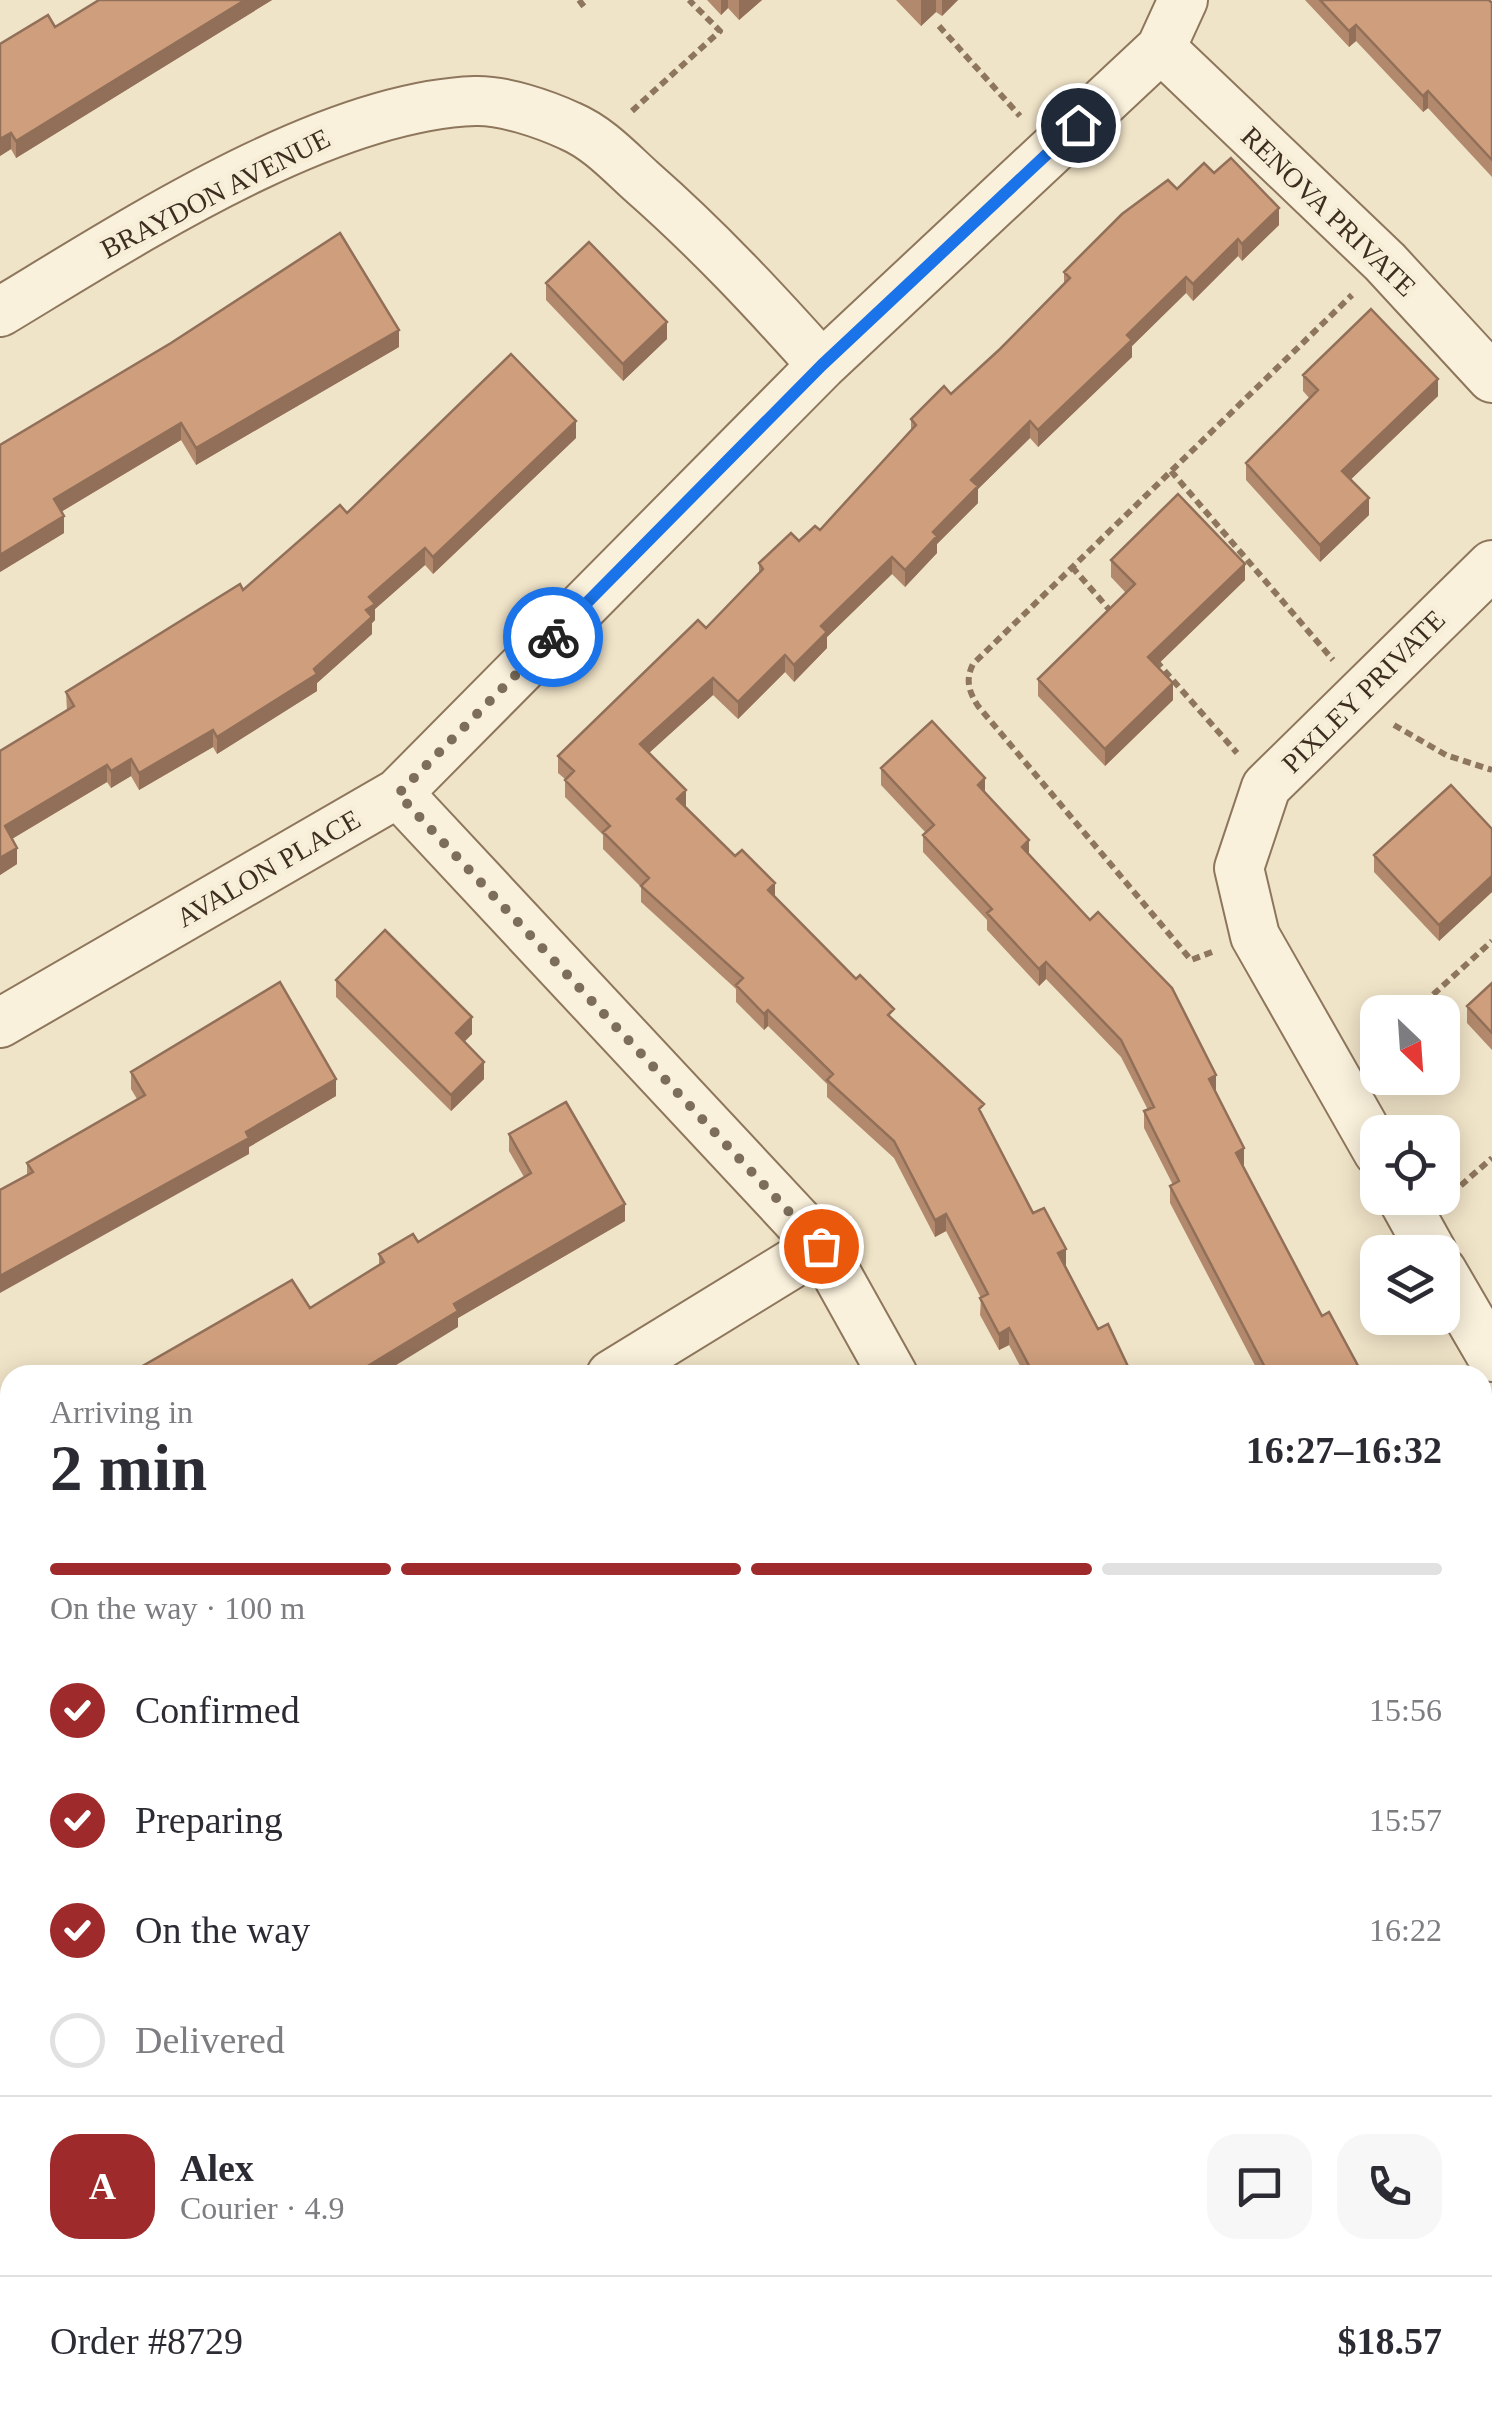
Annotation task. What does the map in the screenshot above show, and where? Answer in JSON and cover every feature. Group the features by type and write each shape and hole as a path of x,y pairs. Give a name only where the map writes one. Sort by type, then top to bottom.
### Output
{"street":[{"name":"AVALON PLACE","path":"0,1023 398,794 822,365 1161,48 1183,0"},
{"name":"RENOVA PRIVATE","path":"1161,48 1385,262 1492,378"},
{"name":"BRAYDON AVENUE","path":"0,312 148,224 338,130 412,110 477,101 571,126 598,142 720,250 822,365"},
{"name":"PIXLEY PRIVATE","path":"1360,1120 1255,936 1239,868 1266,787 1492,565"},
{"path":"398,794 821,1246 886,1365"},
{"path":"627,1365 821,1246"},
{"path":"1460,1301 1492,1357"}],"path":[{"path":"580,0 586,8"},
{"path":"598,142 720,31 689,0"},
{"path":"939,26 1051,151"},
{"path":"1255,936 1191,960 970,695 968,674 973,664 1385,262"},
{"path":"1170,472 1356,696 1446,755 1492,770"},
{"path":"1072,567 1124,626"},
{"path":"1150,655 1266,787"},
{"path":"1433,995 1492,941"}],"building":[{"path":"99,0 245,0 16,141 11,133 0,139 0,44 48,15 55,27"},
{"path":"1320,0 1489,0 1492,160 1428,91 1423,96 1356,25 1349,31"},
{"path":"1231,158 1279,208 1242,244 1238,239 1193,284 1186,277 1127,335 1132,340 1038,430 1030,421 971,480 978,486 933,532 937,536 905,570 892,557 821,626 827,632 794,665 785,655 738,702 713,678 640,744 686,790 677,799 735,856 742,850 775,883 768,890 856,979 860,975 894,1009 888,1015 984,1104 979,1109 1033,1213 1044,1208 1066,1249 1058,1253 1098,1329 1108,1324 1127,1365 1029,1365 1009,1328 999,1334 980,1298 988,1294 946,1214 935,1220 894,1141 827,1080 833,1074 768,1010 764,1014 736,985 743,978 641,886 649,878 603,832 610,826 565,780 574,771 558,756 698,620 706,628 763,569 759,563 791,533 799,541 815,526 820,530 916,425 911,419 944,386 951,394 1000,349 1070,278 1064,272 1122,214 1168,180 1177,189 1204,163 1214,173"},
{"path":"340,233 399,330 196,448 181,423 54,499 64,516 0,555 0,445 171,343"},
{"path":"589,242 667,322 623,364 546,283"},
{"path":"1371,309 1438,379 1342,471 1369,498 1320,545 1246,463 1318,390 1303,375"},
{"path":"511,354 576,421 433,557 425,548 369,597 375,604 366,610 372,617 314,669 317,674 217,737 213,730 139,773 131,759 111,771 107,765 5,826 17,848 0,858 0,751 74,706 66,692 240,584 243,590 340,505 347,513"},
{"path":"1178,494 1245,564 1148,657 1173,683 1105,749 1038,679 1135,584 1111,560"},
{"path":"932,721 985,778 978,785 1029,840 1022,847 1090,920 1098,912 1172,988 1216,1075 1209,1079 1244,1148 1236,1153 1322,1316 1329,1312 1358,1365 1264,1365 1170,1186 1179,1181 1144,1111 1154,1107 1121,1040 1046,962 1039,969 987,913 992,909 923,835 934,825 881,768"},
{"path":"1451,785 1492,829 1492,876 1439,925 1374,855"},
{"path":"385,930 472,1017 456,1033 484,1062 451,1095 336,980"},
{"path":"280,982 336,1079 246,1132 249,1138 0,1276 0,1190 33,1172 27,1163 145,1095 131,1072"},
{"path":"1492,983 1492,1033 1467,1006"},
{"path":"566,1102 625,1204 454,1304 458,1311 369,1365 144,1365 292,1280 310,1308 384,1262 379,1254 413,1234 418,1242 531,1173 509,1134"}],"way so far":[{"path":"553,637 398,794 821,1246"}],"route":[{"path":"553,637 822,365 1078,125"}]}
